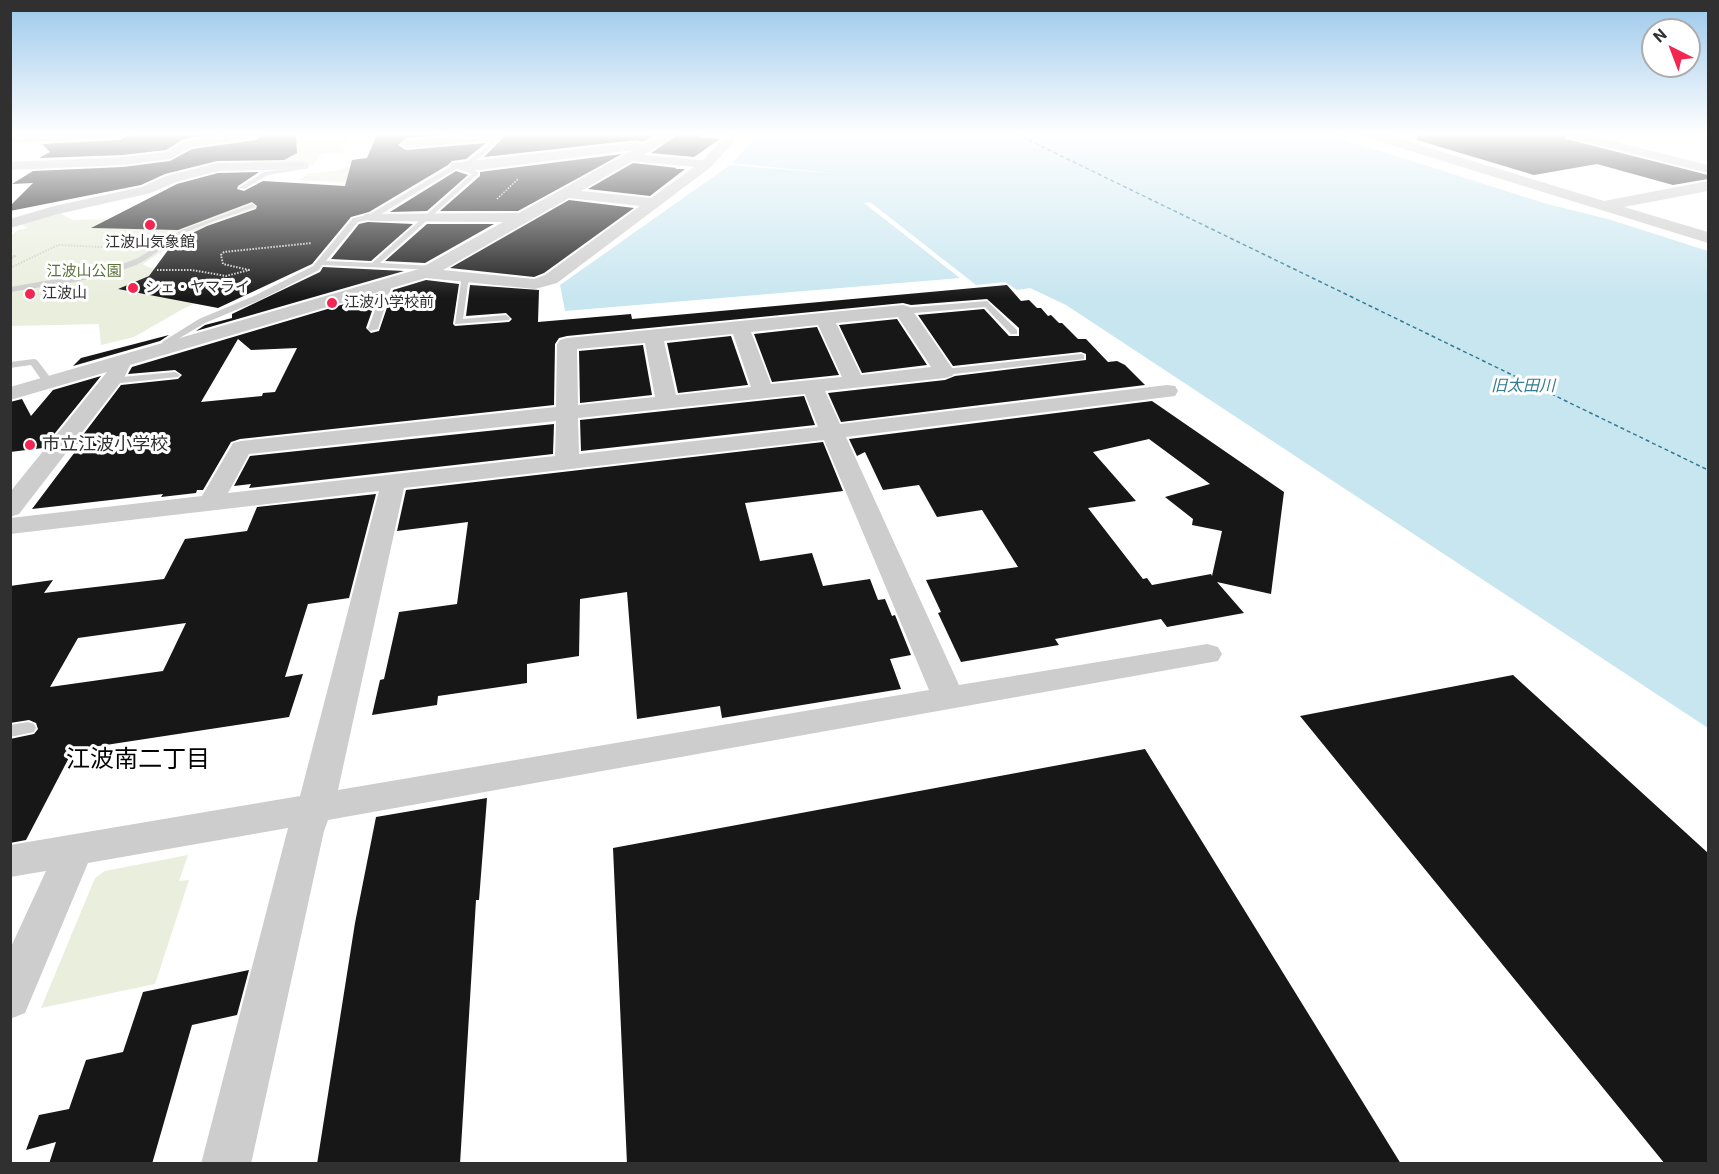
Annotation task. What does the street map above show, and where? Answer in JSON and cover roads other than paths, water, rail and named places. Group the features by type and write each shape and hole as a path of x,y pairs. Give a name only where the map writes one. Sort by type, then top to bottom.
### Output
{"street":[{"path":"10,224 59,201 149,189"},
{"path":"10,394 49,383 116,372 172,347 429,271 570,189"},
{"path":"607,197 621,189"},
{"path":"429,271 536,284 551,279 674,189"},
{"path":"1551,189 1708,238"},
{"path":"1604,205 1693,189"},
{"path":"564,193 655,203"},
{"path":"370,217 520,218"},
{"path":"210,504 241,448 566,413 667,402 854,381 945,372 903,312 567,344 566,413 567,462"},
{"path":"824,319 854,381"},
{"path":"740,327 763,391"},
{"path":"653,336 667,402"},
{"path":"10,509 116,372"},
{"path":"812,386 948,697"},
{"path":"10,526 832,432 1167,391"},
{"path":"226,1164 305,831 315,809 393,483"},
{"path":"10,861 1207,654"},
{"path":"10,999 74,850"}],"lane":[{"path":"172,347 167,342 202,321 257,298 316,268 356,220 370,217 415,189"},
{"path":"375,264 458,189"},
{"path":"10,290 83,277 129,265 190,229 253,206"},
{"path":"320,263 375,264 429,271"},
{"path":"465,277 458,322 506,318"},
{"path":"373,329 388,285"},
{"path":"903,312 987,304 1014,332"},
{"path":"945,372 1081,357"},
{"path":"10,365 34,362 49,383"},
{"path":"116,372 175,375"},
{"path":"10,731 27,728"}],"water":[{"name":"旧太田川","path":"696,189 1499,189 1547,204 1608,219 1708,251 1708,728 1066,305 1030,288 1017,290 1005,282 976,285 870,202 864,203 960,278 565,311 560,285"}],"place":[{"name":"江波山気象館","path":"150,225"},
{"name":"シェ・ヤマライ","path":"133,288"},
{"name":"江波山","path":"30,294"},
{"name":"江波小学校前","path":"332,303"},
{"name":"市立江波小学校","path":"30,445"}],"district":[{"name":"江波南二丁目","path":"138,761"}],"park label":[{"name":"江波山公園","path":"84,272"}]}
